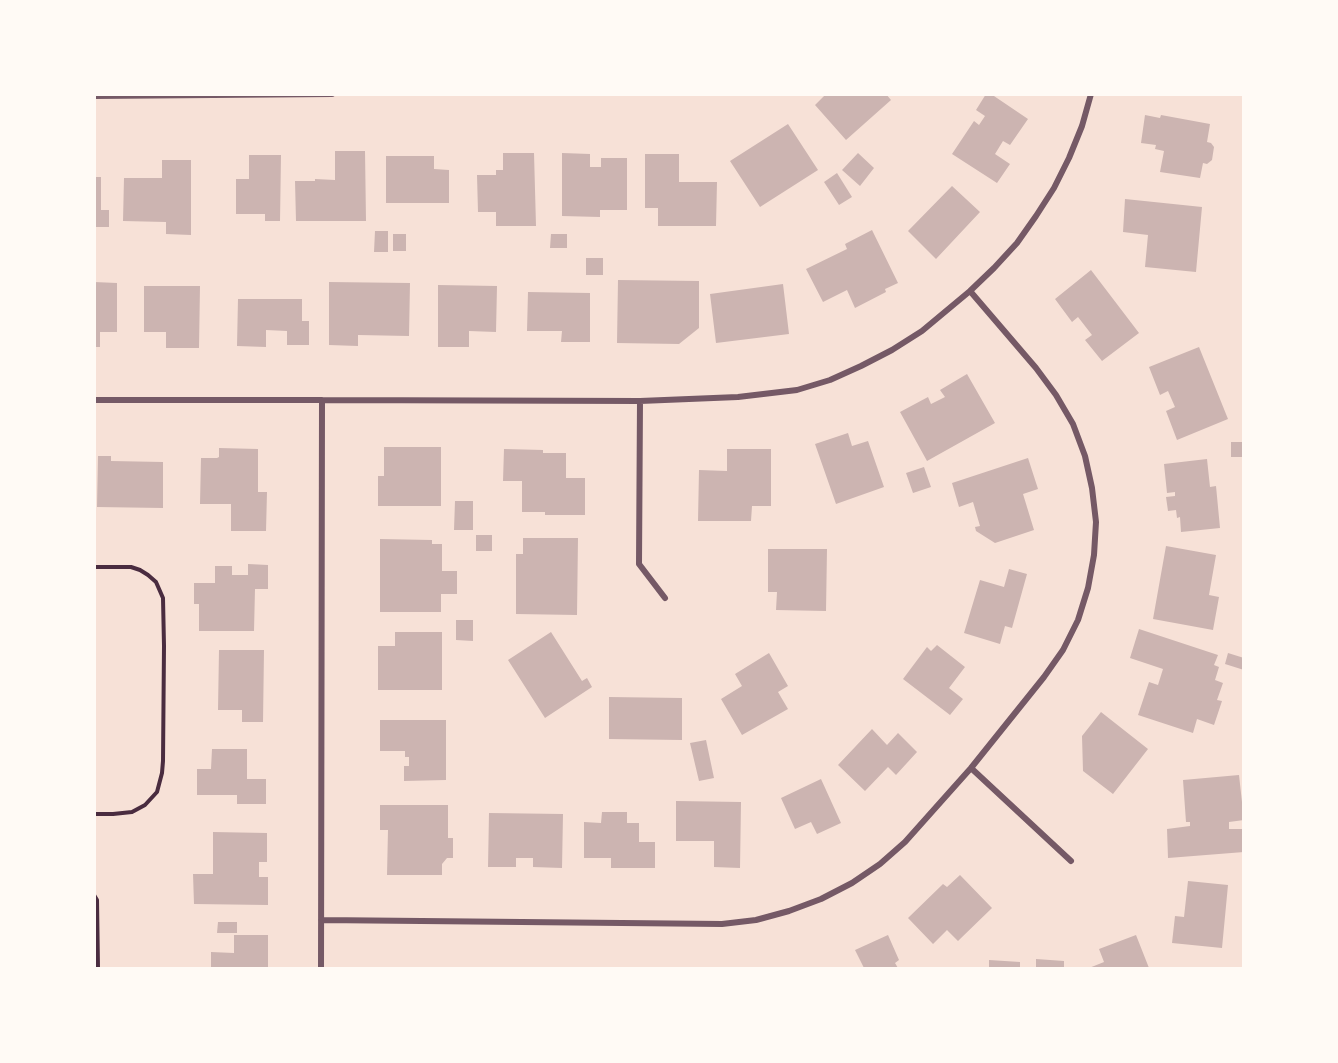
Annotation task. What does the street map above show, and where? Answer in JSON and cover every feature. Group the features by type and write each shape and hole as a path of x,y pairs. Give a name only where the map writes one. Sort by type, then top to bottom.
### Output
{"street":[{"path":"94,96 332,94"},
{"path":"94,400 640,401 750,396 797,390 830,380 892,350 922,331 970,291 1017,243 1048,197 1069,158 1082,126 1091,94"},
{"path":"321,920 722,924 756,920 821,899 852,883 880,864 905,842 971,768 1063,650 1078,620 1088,588 1094,555 1095,522 1092,488 1085,456 1073,424 1056,395 1036,368 970,291"},
{"path":"321,969 322,400"},
{"path":"640,401 639,564 665,597"},
{"path":"971,768 1071,861"}],"path":[{"path":"94,567 131,567 140,570 156,582 163,598 164,646 163,761 157,792 146,805 132,812 94,814"},
{"path":"94,895 97,900 98,969"}],"building":[{"path":"826,94 886,94 891,100 846,140 815,105"},
{"path":"986,94 991,94 1028,119 1010,145 1003,141 995,154 1010,164 997,183 952,154 974,121 979,125 985,116 976,110"},
{"path":"1145,115 1160,118 1161,115 1210,124 1207,142 1214,147 1212,160 1207,164 1203,163 1200,178 1160,172 1164,151 1155,149 1156,145 1141,143"},
{"path":"788,124 818,170 760,207 730,161"},
{"path":"335,151 365,151 366,221 296,221 295,181 335,180"},
{"path":"503,153 534,153 536,226 496,226 496,212 478,212 477,175 496,175 496,170 503,170"},
{"path":"562,153 590,154 590,167 601,167 601,158 627,158 627,210 600,210 600,217 562,216"},
{"path":"858,153 874,168 860,186 842,170"},
{"path":"645,154 679,154 679,182 717,182 716,226 658,226 658,208 645,208"},
{"path":"249,155 281,155 280,221 265,221 265,214 236,214 236,179 249,179"},
{"path":"386,156 434,156 434,169 449,170 449,203 386,203"},
{"path":"162,160 191,160 191,235 166,234 166,222 123,221 124,178 162,178"},
{"path":"837,173 852,197 839,205 824,182"},
{"path":"94,177 101,177 101,210 109,210 109,227 94,227"},
{"path":"952,186 980,212 936,259 908,231"},
{"path":"1125,199 1202,207 1196,272 1145,267 1148,235 1123,232"},
{"path":"872,230 898,283 855,308 847,290 823,302 806,269 847,249 845,244"},
{"path":"375,231 388,231 388,252 374,252"},
{"path":"393,234 406,234 406,251 393,251"},
{"path":"551,234 567,234 567,248 550,248"},
{"path":"586,258 603,258 603,275 586,275"},
{"path":"1091,270 1139,333 1102,361 1085,340 1092,335 1078,317 1072,322 1055,299"},
{"path":"618,280 699,281 699,328 679,344 617,343"},
{"path":"94,282 117,283 117,332 100,332 100,347 94,347"},
{"path":"329,282 410,283 409,336 358,335 358,346 329,345"},
{"path":"783,284 789,334 716,343 710,294"},
{"path":"438,285 497,286 496,332 469,331 469,347 438,347"},
{"path":"144,286 200,286 199,348 166,348 166,332 144,332"},
{"path":"528,292 590,293 590,342 561,342 562,331 527,331"},
{"path":"238,299 302,299 302,321 309,321 309,345 287,345 287,331 266,330 266,347 237,346"},
{"path":"1199,347 1228,419 1177,440 1166,411 1175,407 1168,391 1160,395 1149,367"},
{"path":"967,374 995,423 927,461 900,412 928,397 931,404 945,397 940,390"},
{"path":"848,433 852,446 868,441 884,487 836,504 815,444"},
{"path":"1231,442 1244,442 1244,457 1231,457"},
{"path":"384,447 441,447 441,506 378,506 378,476 384,476"},
{"path":"219,448 258,449 258,492 267,492 266,531 231,531 231,504 200,504 201,458 219,457"},
{"path":"504,449 566,453 566,478 585,478 585,515 545,515 545,512 522,512 522,481 503,481"},
{"path":"727,449 771,449 771,506 752,506 751,521 698,521 699,470 727,471"},
{"path":"98,456 111,456 111,461 163,462 163,508 97,507"},
{"path":"1028,458 1038,489 1023,494 1034,530 995,543 976,531 975,527 980,526 973,502 959,507 952,483"},
{"path":"1207,459 1210,487 1216,486 1220,528 1181,532 1180,517 1177,518 1176,510 1168,511 1166,497 1175,496 1175,492 1167,493 1164,464"},
{"path":"924,467 931,487 913,493 906,473"},
{"path":"455,501 473,501 473,530 454,530"},
{"path":"476,535 492,535 492,551 476,551"},
{"path":"523,538 578,538 577,615 516,614 516,554 523,554"},
{"path":"380,539 432,540 432,544 442,544 442,571 457,571 457,594 441,594 441,612 380,612"},
{"path":"1166,546 1216,555 1209,595 1219,597 1213,630 1153,619"},
{"path":"768,549 827,549 826,611 776,610 777,592 768,592"},
{"path":"248,564 268,565 268,589 255,589 254,631 199,631 199,604 194,604 194,583 215,583 215,566 232,566 232,575 248,575"},
{"path":"1009,569 1027,574 1012,628 1005,626 1000,644 964,633 980,580 1004,587"},
{"path":"456,620 473,620 473,641 456,640"},
{"path":"1139,629 1218,655 1214,665 1219,667 1215,680 1223,683 1217,700 1222,701 1214,725 1197,719 1193,733 1138,715 1149,682 1158,685 1163,669 1130,658"},
{"path":"395,632 442,632 442,690 378,690 378,646 395,646"},
{"path":"551,632 582,681 587,678 592,687 545,718 508,660"},
{"path":"937,645 965,667 949,688 963,699 950,715 903,679 927,647 931,651"},
{"path":"219,650 264,650 263,722 242,722 242,710 218,710"},
{"path":"769,653 788,686 778,692 788,709 742,735 721,699 742,686 735,674"},
{"path":"1228,653 1244,658 1244,670 1225,664"},
{"path":"609,697 682,698 682,740 609,739"},
{"path":"1101,712 1148,749 1113,794 1083,771 1082,736"},
{"path":"380,720 446,720 446,780 404,781 404,766 409,766 409,757 405,757 405,751 380,751"},
{"path":"872,729 887,745 898,733 917,752 896,775 888,767 865,791 838,765"},
{"path":"706,740 714,778 699,781 690,743"},
{"path":"212,749 247,749 247,779 266,779 266,804 237,804 237,795 197,795 197,769 211,769"},
{"path":"1239,775 1244,820 1229,822 1229,829 1242,829 1244,852 1168,858 1167,829 1190,826 1190,822 1186,822 1183,780"},
{"path":"821,779 841,823 817,834 811,822 795,829 781,798"},
{"path":"676,801 741,802 740,868 714,867 714,841 676,841"},
{"path":"380,805 448,805 448,838 453,838 453,858 447,858 442,864 442,875 387,875 388,830 380,830"},
{"path":"602,812 627,812 627,823 639,823 639,842 655,842 655,868 611,868 611,858 584,858 584,822 601,823"},
{"path":"489,813 563,814 562,868 533,867 533,858 516,858 516,867 488,867"},
{"path":"213,832 267,833 267,862 259,862 259,877 268,877 268,905 194,904 193,874 213,874"},
{"path":"960,875 992,908 958,941 947,930 933,944 908,918 943,884 947,887"},
{"path":"1188,881 1228,885 1222,948 1172,943 1175,916 1184,917"},
{"path":"218,922 237,922 237,933 217,933"},
{"path":"234,935 268,935 268,968 211,968 211,952 234,953"},
{"path":"888,935 899,960 895,963 898,968 864,968 855,950"},
{"path":"1136,935 1149,968 1089,968 1104,962 1099,949"},
{"path":"1036,959 1064,961 1064,968 1036,968"},
{"path":"989,960 1020,962 1020,968 989,968"}]}
